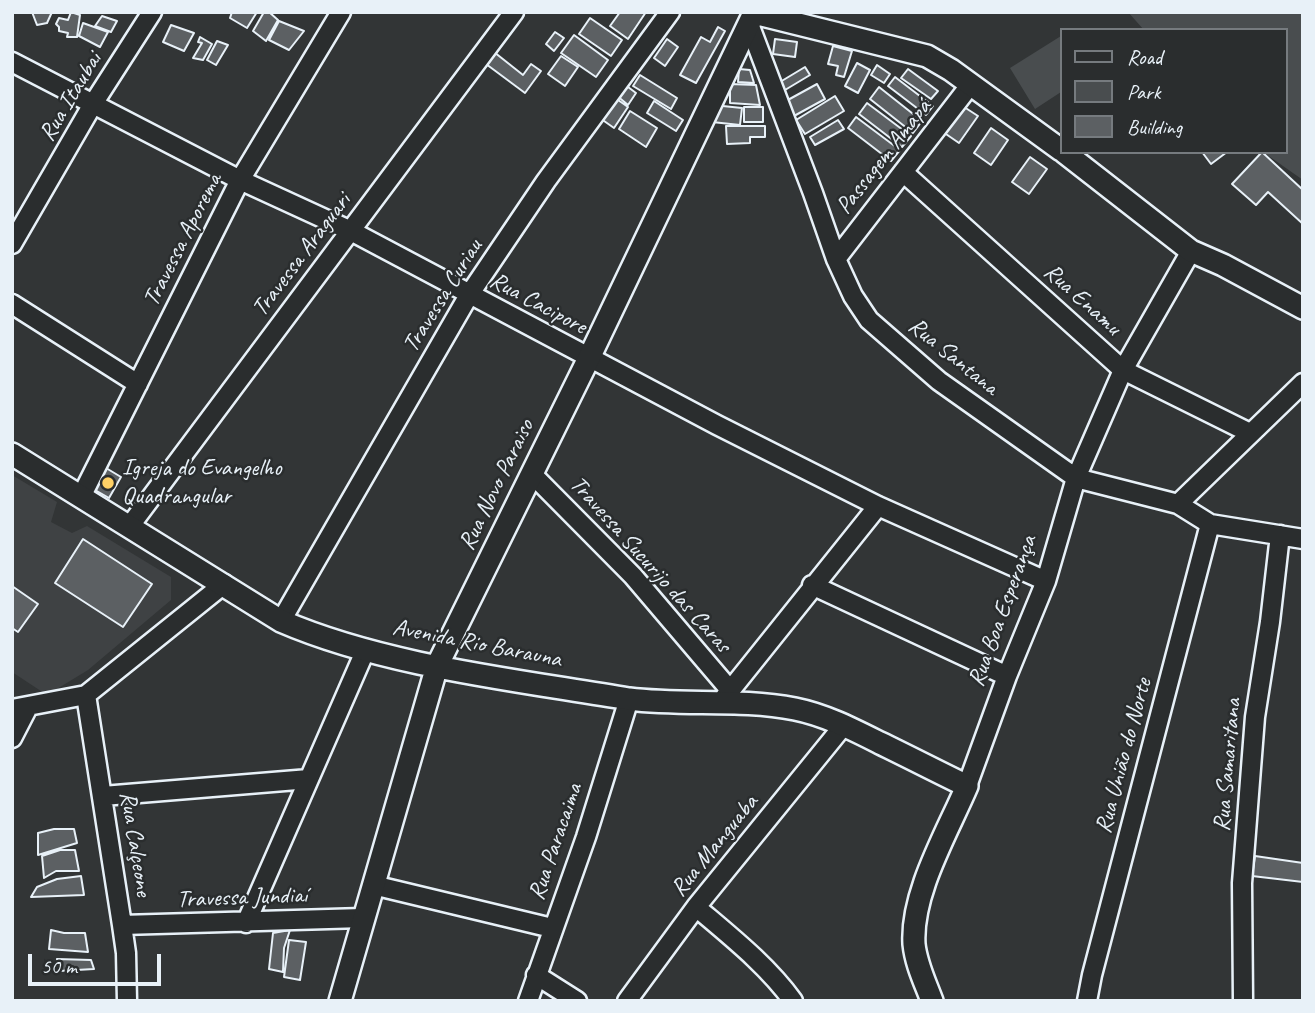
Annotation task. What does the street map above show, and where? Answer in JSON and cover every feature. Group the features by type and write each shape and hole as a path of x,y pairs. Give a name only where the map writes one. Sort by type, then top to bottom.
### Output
{"street":[{"name":"Rua Itaubai","path":"12,244 93,104 152,12"},
{"name":"Travessa Aporema","path":"81,497 240,180 341,12"},
{"name":"Travessa Araguari","path":"129,527 514,12"},
{"name":"Travessa Curiau","path":"281,621 469,295 546,181 670,12"},
{"path":"759,15 927,56 971,84 1060,149"},
{"name":"Rua Santana","path":"759,15 835,260 869,320 939,381 1076,478 1178,504 1210,524 1303,539"},
{"name":"Rua Novo Paraiso","path":"340,1001 437,666 759,15"},
{"name":"Rua Cacipore","path":"12,62 240,180 351,230 589,358 878,506 1046,581"},
{"name":"Passagem Amapá","path":"835,260 971,84"},
{"path":"1067,154 1191,251 1303,307"},
{"name":"Rua Enamu","path":"904,172 1123,370 1250,433"},
{"name":"Rua Boa Esperança","path":"932,1001 918,964 914,943 922,891 967,786 1007,676 1046,581 1076,478 1123,370 1191,251"},
{"path":"12,304 138,384"},
{"path":"1178,504 1303,383"},
{"name":"Avenida Rio Barauna","path":"12,454 281,621 318,637 437,666 629,699 651,702 726,696 814,713 967,786"},
{"name":"Travessa Sucurijo das Caras","path":"532,474 633,576 726,696 812,585 878,506"},
{"name":"Rua União do Norte","path":"1087,1001 1210,524"},
{"name":"Rua Samaritana","path":"1243,1001 1242,883 1249,787 1255,717 1280,535"},
{"path":"12,738 20,708 86,695 223,584"},
{"path":"812,585 1007,676"},
{"path":"246,923 366,649"},
{"name":"Rua Calçeone","path":"86,695 126,953 127,1001"},
{"name":"Rua Paracaima","path":"528,1001 586,837 629,699"},
{"name":"Rua Manguaba","path":"626,1001 696,908 844,725"},
{"path":"103,796 309,779"},
{"path":"373,885 552,928"},
{"path":"696,908 746,950 784,988 793,1001"},
{"name":"Travessa Jundiaí","path":"122,925 363,918"},
{"path":"537,975 577,1001"}],"shaded area":[{"path":"12,475 57,502 51,522 72,533 87,526 171,577 171,600 88,670 47,695 12,672"}],"green space":[{"path":"1128,12 1303,12 1303,180 1266,154 1287,154 1287,28 1142,28"},
{"path":"1060,37 1060,93 1035,109 1010,68"}],"building":[{"path":"32,12 52,12 47,23 37,25"},
{"path":"71,12 80,15 77,37 67,37 68,33 59,31 56,24 59,18 68,20"},
{"path":"232,12 257,12 247,28 230,18"},
{"path":"264,12 269,12 278,20 266,41 253,31"},
{"path":"620,12 646,12 628,39 610,26"},
{"path":"102,16 117,21 111,32 95,26"},
{"path":"590,18 622,40 611,56 579,34"},
{"path":"279,21 304,31 289,50 269,40"},
{"path":"83,23 108,32 100,47 79,36"},
{"path":"171,25 194,33 184,51 163,42"},
{"path":"718,27 725,31 696,83 680,75 701,37 710,42"},
{"path":"555,32 564,38 554,51 546,44"},
{"path":"574,35 608,60 596,77 561,53"},
{"path":"200,37 212,44 203,60 193,58 202,43 198,42"},
{"path":"667,39 678,47 665,66 654,58"},
{"path":"775,39 797,42 795,57 773,54"},
{"path":"217,41 228,45 216,65 207,60"},
{"path":"833,46 852,51 844,77 836,75 838,66 828,64"},
{"path":"494,52 523,75 531,64 541,71 525,93 486,64"},
{"path":"561,56 578,67 565,86 548,74"},
{"path":"857,63 870,70 858,93 845,86"},
{"path":"877,65 890,74 884,83 871,75"},
{"path":"805,67 810,75 785,90 780,82"},
{"path":"739,69 750,70 754,83 738,82"},
{"path":"908,69 938,91 931,99 901,78"},
{"path":"640,75 677,98 671,109 633,86"},
{"path":"895,77 933,106 926,115 888,86"},
{"path":"624,84 636,93 628,105 616,95"},
{"path":"730,84 756,85 760,105 730,103"},
{"path":"817,84 825,99 794,116 786,101"},
{"path":"879,87 922,121 913,133 870,99"},
{"path":"611,95 628,107 614,128 597,116"},
{"path":"835,96 844,111 805,134 796,120"},
{"path":"654,101 683,120 676,131 647,113"},
{"path":"867,103 911,136 902,147 859,114"},
{"path":"713,105 742,108 740,125 712,122"},
{"path":"961,105 978,116 959,143 943,132"},
{"path":"744,107 763,107 763,122 744,122"},
{"path":"630,111 657,128 646,147 619,129"},
{"path":"856,117 900,150 891,161 848,128"},
{"path":"838,120 844,129 815,145 810,137"},
{"path":"726,126 765,126 765,137 750,137 750,143 727,144"},
{"path":"991,128 1008,140 991,165 974,153"},
{"path":"1204,154 1224,154 1211,164"},
{"path":"1260,154 1264,154 1303,190 1303,224 1268,192 1256,205 1232,184"},
{"path":"1030,157 1047,169 1029,194 1012,182"},
{"name":"Igreja do Evangelho Quadrangular","path":"106,468 121,477 109,498 95,490"},
{"path":"83,539 152,584 123,627 55,583"},
{"path":"12,586 38,604 18,632 12,628"},
{"path":"54,829 74,829 77,843 38,855 38,833"},
{"path":"60,850 75,850 79,871 56,871 44,878 42,856"},
{"path":"1255,856 1303,863 1303,882 1252,876"},
{"path":"81,876 84,895 31,897 37,887 57,879"},
{"path":"51,930 85,933 88,952 49,949"},
{"path":"290,930 284,948 283,972 269,969 273,933"},
{"path":"289,940 306,942 300,980 284,977"},
{"path":"57,959 91,960 94,969 59,971"}],"place":[{"name":"Igreja do Evangelho Quadrangular","path":"108,483"}]}
